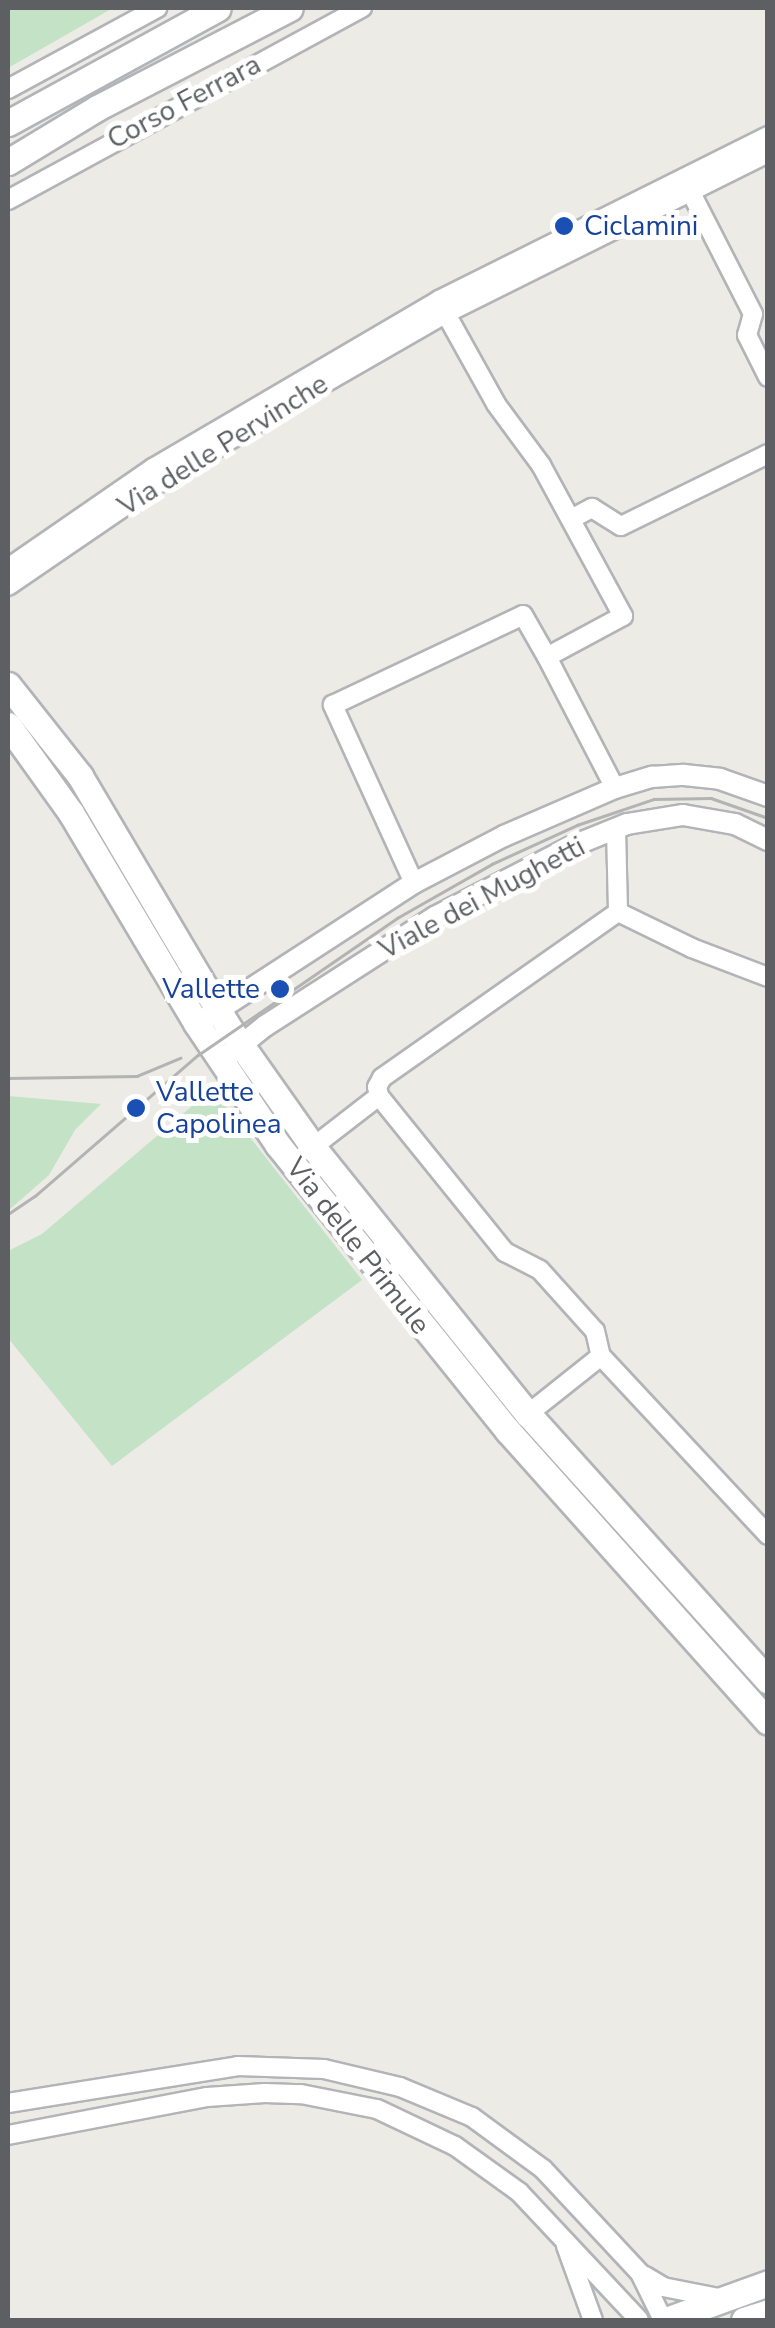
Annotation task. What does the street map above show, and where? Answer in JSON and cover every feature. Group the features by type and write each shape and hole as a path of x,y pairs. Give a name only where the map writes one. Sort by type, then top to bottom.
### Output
{"main road":[{"path":"8,123 218,8"},
{"name":"Corso Ferrara","path":"8,162 97,108 290,8"},
{"name":"Via delle Primule","path":"8,685 102,810 208,1018 220,1062 296,1168 508,1432 768,1722"},
{"name":"Via delle Primule","path":"8,726 208,1018 240,1045 313,1147 528,1414 768,1681"},
{"path":"508,1432 528,1414"},
{"path":"665,2320 768,2283"},
{"path":"744,2320 768,2312"}],"street":[{"path":"8,89 157,8"},
{"name":"Corso Ferrara","path":"8,200 362,8"},
{"path":"8,114 66,89"},
{"name":"Via delle Pervinche","path":"8,568 154,468 442,307 687,185 768,136"},
{"name":"Via delle Pervinche","path":"687,185 768,153"},
{"path":"687,185 753,314 747,335 768,377"},
{"path":"442,307 496,404 542,465 623,616 546,657"},
{"name":"Via delle Pervinche","path":"8,586 160,482 442,307"},
{"path":"571,519 592,508 621,526 768,454"},
{"name":"Viale dei Mughetti","path":"414,884 333,705 523,615 615,788"},
{"name":"Viale dei Mughetti","path":"208,1018 414,884 504,836 615,788 652,777 684,775 720,779 768,796"},
{"name":"Viale dei Mughetti","path":"220,1062 435,917 517,872 616,828 683,814 723,820 768,840"},
{"path":"616,828 618,912 692,948 768,977"},
{"name":"Via delle Primule","path":"313,1147 380,1096 377,1087 382,1078 618,912"},
{"path":"380,1096 505,1252 540,1270 595,1332 600,1356 768,1535"},
{"path":"528,1414 600,1356"},
{"path":"8,2104 238,2066 285,2064 361,2076 438,2102 504,2139 573,2198 640,2273 665,2320"},
{"path":"8,2134 207,2097 283,2093 344,2100 403,2120 454,2146 518,2192 639,2320"},
{"path":"562,2238 593,2320"},
{"path":"640,2273 664,2287 723,2299"}],"green space":[{"path":"8,8 113,8 8,68"},
{"path":"212,1089 362,1280 112,1466 8,1338 8,1251 42,1234"},
{"path":"8,1096 101,1104 75,1130 49,1175 9,1210"}],"tram line":[{"path":"8,1214 35,1196 198,1055 397,918 492,864 577,825 654,799 711,798 768,818"},
{"path":"8,1078 137,1076 180,1058"}],"place":[{"name":"Ciclamini","path":"564,226"},
{"name":"Vallette","path":"280,989"},
{"name":"Vallette Capolinea","path":"136,1108"}]}
